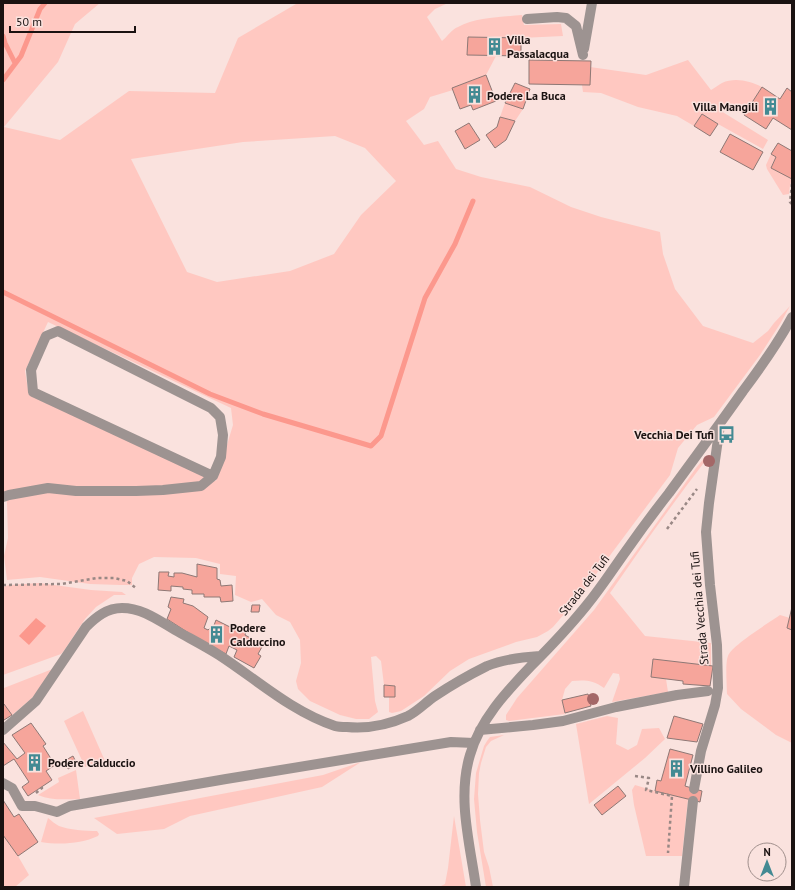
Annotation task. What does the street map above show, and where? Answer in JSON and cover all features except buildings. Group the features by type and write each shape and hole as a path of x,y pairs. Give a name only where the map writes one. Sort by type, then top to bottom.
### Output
{"street":[{"path":"527,19 557,17 566,18 576,26 583,55 592,3"},
{"name":"Strada dei Tufi","path":"476,887 464,796 467,765 480,730 488,716 505,694 592,600 768,356 792,317"},
{"path":"3,497 48,488 76,491 163,490 201,486 213,476 221,457 223,435 220,417 211,408 58,331 46,336 31,370 33,392 213,476"},
{"name":"Strada Vecchia dei Tufi","path":"694,789 701,751 715,705 718,688 717,645 706,532 720,423"},
{"path":"3,730 36,702 86,627 95,618 109,610 121,608 148,614 218,654 310,716 336,726 359,728 384,725 409,715 436,695 488,666 508,660 540,656"},
{"path":"480,730 533,726 563,721 677,695 708,691"},
{"path":"3,782 12,788 22,806 35,806 57,812 70,806 226,779 451,742 474,743"},
{"path":"684,887 693,801"}],"path":[{"path":"792,184 790,202 792,204"},
{"path":"667,529 714,466"},
{"path":"3,585 61,584 97,578 114,578 128,581 138,589"},
{"path":"635,776 649,778 646,790 672,796 668,853"},
{"path":"37,792 42,788 41,787"}],"shaded area":[{"path":"3,3 100,3 75,24 58,62 4,127 60,140 129,91 215,93 238,38 297,3 448,3 435,9 427,17 442,41 456,28 473,21 489,18 522,15 524,25 561,24 563,36 521,38 468,37 467,55 496,56 486,75 452,88 453,90 430,97 424,109 406,121 424,145 438,141 456,169 481,177 530,187 571,207 601,217 660,232 663,254 675,289 703,326 753,343 768,331 790,306 760,355 714,417 697,425 678,448 670,475 579,597 553,627 537,637 516,642 469,659 450,671 424,696 401,711 392,713 389,712 389,697 395,697 395,686 384,685 381,661 376,656 371,657 375,701 378,712 369,719 356,719 340,715 310,701 298,689 296,681 301,663 300,640 290,622 276,615 262,599 251,602 235,595 236,576 220,574 220,564 196,558 154,557 139,564 132,578 132,585 90,584 40,577 7,580 4,556 8,538 7,502 3,496","holes":["335,136 365,148 396,181 361,215 334,254 290,271 217,282 187,272 131,159 243,142","48,322 231,408 233,425 216,481 29,395 25,371"]},
{"path":"688,60 711,90 722,83 732,80 753,83 762,87 746,113 728,102 721,111 768,140 763,149 702,114 694,126 677,116 638,107 601,93 583,92 582,85 590,85 590,67 646,75"},
{"path":"505,103 523,109 515,121 500,117"},
{"path":"771,154 776,157 771,167 792,179 789,194 783,195 767,169 766,165"},
{"path":"706,456 709,459 706,460 681,493 610,593 645,636 711,643 711,666 653,659 651,677 666,679 668,692 612,702 620,679 619,674 613,673 604,688 589,681 572,681 565,689 562,700 565,714 509,721 506,720 506,715 517,698 594,610"},
{"path":"39,583 91,590 122,592 126,595 114,595 96,607 85,619 61,654 3,675 3,587 9,585"},
{"path":"780,615 790,618 787,628 792,630 792,743 776,735 741,709 727,694 726,675 728,656 743,640"},
{"path":"36,618 46,626 29,645 19,636"},
{"path":"55,669 32,698 12,715 4,704 3,705 4,688"},
{"path":"83,711 105,761 85,767 64,721"},
{"path":"607,716 618,718 616,744 628,750 637,745 642,729 659,728 665,739 645,758 589,804 576,724"},
{"path":"504,735 491,741 486,747 479,773 478,794 480,820 484,852 493,887 486,887 477,832 474,799 476,773 484,746 487,741 490,737"},
{"path":"361,762 322,787 190,816 164,829 117,834 94,818 323,775"},
{"path":"76,770 80,799 54,799 38,795 59,782 58,778"},
{"path":"635,785 688,799 682,856 646,856 634,805 632,790"},
{"path":"454,816 466,887 439,887 445,884"},
{"path":"48,818 63,827 78,830 97,831 99,834 91,839 77,842 62,844 41,842"},
{"path":"3,835 29,875 15,887 3,887"}],"waterway":[{"path":"3,80 21,56 40,9 45,3"},
{"path":"3,36 15,63"},
{"path":"3,292 210,394 263,414 371,446 381,436 425,298 455,244 473,201"}],"place":[{"name":"Villa Passalacqua","path":"494,46"},
{"name":"Podere La Buca","path":"474,95"},
{"name":"Villa Mangili","path":"771,106"},
{"name":"Vecchia Dei Tufi","path":"727,434"},
{"name":"Podere Calduccino","path":"217,634"},
{"name":"Podere Calduccio","path":"35,762"},
{"name":"Villino Galileo","path":"677,768"}]}
